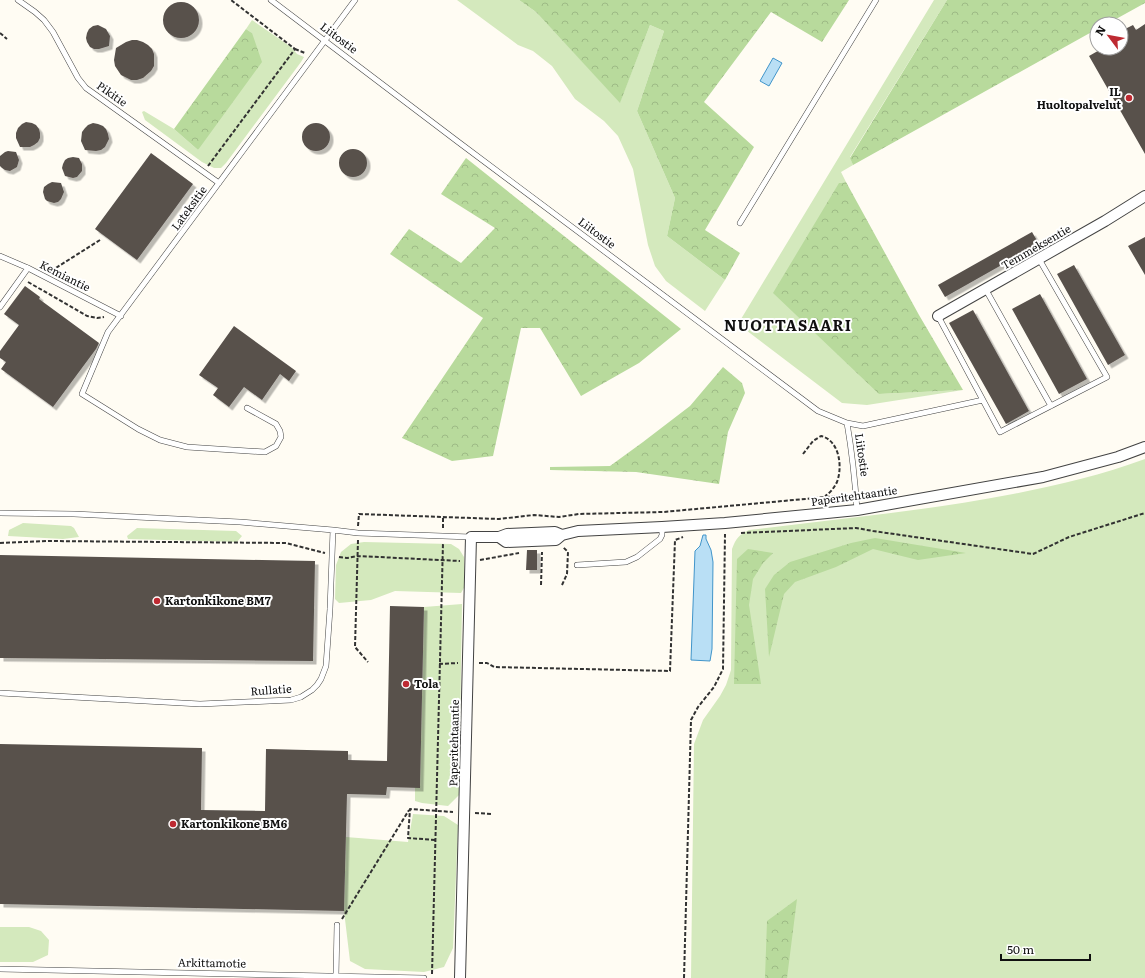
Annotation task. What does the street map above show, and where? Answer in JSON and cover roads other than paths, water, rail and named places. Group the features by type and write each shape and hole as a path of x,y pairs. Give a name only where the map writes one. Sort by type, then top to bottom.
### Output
{"street":[{"name":"Temmeksentie","path":"938,316 986,290 1145,196"},
{"name":"Paperitehtaantie","path":"460,978 471,537 498,538 506,542 556,540 562,535 578,531 725,523 856,510 1043,477 1118,457 1145,447"}],"lane":[{"name":"Pikitie","path":"18,0 44,20 78,78 86,88 219,183"},
{"name":"Liitostie","path":"271,0 818,411 847,423 854,471 856,510"},
{"name":"Lateksitie","path":"247,408 276,424 280,431 281,437 276,446 265,452 187,447 160,440 138,429 82,394 108,332 355,0"},
{"path":"740,224 876,0"},
{"name":"Kemiantie","path":"0,256 28,268 121,316"},
{"path":"938,316 1000,432 1107,377 1039,259"},
{"path":"0,307 28,268"},
{"path":"986,290 1051,406"},
{"path":"847,423 863,426 983,400"},
{"path":"0,513 74,514 240,522 358,533 471,537"},
{"path":"577,565 626,562 660,539 662,535 662,527"},
{"name":"Rullatie","path":"0,693 200,704 290,700 301,697 317,685 326,666 333,530"},
{"path":"336,976 337,925"},
{"name":"Arkittamotie","path":"0,969 424,978"}],"water":[{"path":"773,58 782,63 769,86 760,81"},
{"path":"703,535 706,535 713,562 712,649 710,661 691,660 695,551 700,546"}],"place":[{"name":"IL Huoltopalvelut","path":"1129,98"},
{"name":"Kartonkikone BM7","path":"157,601"},
{"name":"Tola","path":"406,684"},
{"name":"Kartonkikone BM6","path":"173,824"}],"district":[{"name":"NUOTTASAARI","path":"788,326"}]}
